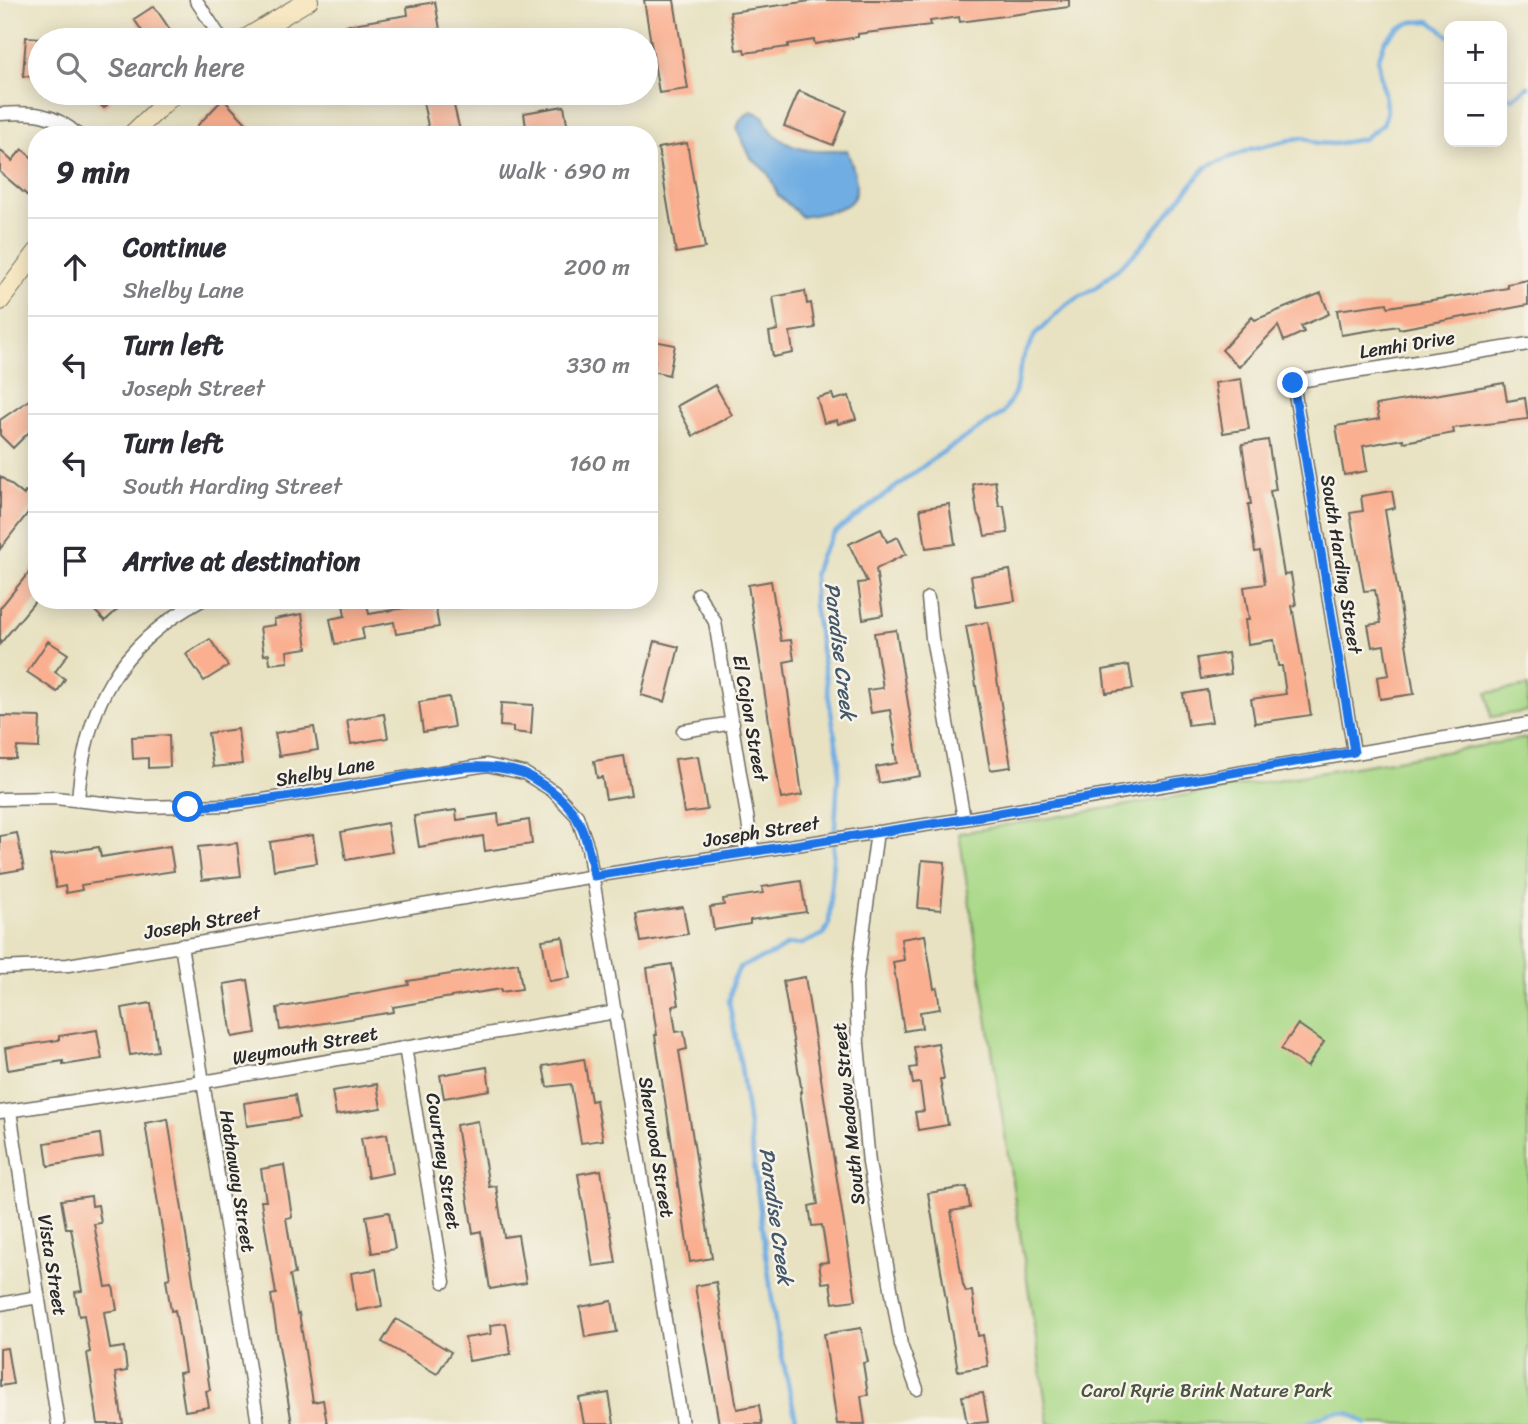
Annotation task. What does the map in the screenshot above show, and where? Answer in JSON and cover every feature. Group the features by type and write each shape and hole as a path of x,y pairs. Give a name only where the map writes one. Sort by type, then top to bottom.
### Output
{"street":[{"path":"196,0 214,28"},
{"path":"263,28 309,0"},
{"path":"140,126 162,105"},
{"path":"0,114 33,112 51,117 64,126"},
{"path":"0,301 28,264"},
{"name":"Lemhi Drive","path":"1293,383 1528,344"},
{"name":"South Harding Street","path":"1293,383 1354,752"},
{"name":"El Cajon Street","path":"698,594 715,622 753,852"},
{"path":"928,598 932,638 964,819"},
{"path":"78,800 81,763 104,691 118,670 145,640 186,609"},
{"path":"683,731 733,723"},
{"name":"Joseph Street","path":"0,968 68,965 594,876 964,819 1528,724"},
{"name":"Shelby Lane","path":"0,799 12,797 78,800 141,807 230,805 487,765 524,773 553,791 577,816 594,876"},
{"name":"South Meadow Street","path":"877,832 856,985 858,1044 869,1163 901,1345 917,1390"},
{"name":"Sherwood Street","path":"594,876 682,1424"},
{"name":"Hathaway Street","path":"181,945 258,1424"},
{"name":"Weymouth Street","path":"5,1111 202,1082 616,1012"},
{"name":"Courtney Street","path":"405,1047 444,1282"},
{"name":"Vista Street","path":"5,1111 58,1424"},
{"path":"0,1304 38,1297"}],"green space":[{"path":"1528,686 1528,711 1491,717 1487,693"},
{"name":"Carol Ryrie Brink Nature Park","path":"1528,738 1528,1424 1367,1424 1349,1412 1331,1413 1305,1424 1049,1424 959,833"}],"water":[{"path":"751,111 763,116 777,137 798,148 847,150 856,182 856,193 852,200 834,210 802,217 778,195 768,173 751,158 737,129 740,120"}],"building":[{"path":"644,0 674,0 688,89 659,93 658,28 649,28"},
{"path":"818,0 1069,0 1069,7 960,22 959,17 930,21 931,25 858,34 858,37 815,44 814,40 745,53 744,49 736,50 730,12"},
{"path":"435,2 440,28 347,28 346,25 408,15 407,7"},
{"path":"154,6 169,28 140,28 134,19"},
{"path":"26,37 28,37 28,76 23,76"},
{"path":"799,91 847,111 833,145 784,126"},
{"path":"217,105 229,105 249,126 197,126"},
{"path":"424,105 454,105 459,126 428,126"},
{"path":"564,106 567,126 526,126 524,113"},
{"path":"687,143 705,248 676,253 658,148"},
{"path":"22,149 28,154 28,196 0,172 0,150 12,161"},
{"path":"1528,280 1528,305 1399,329 1398,326 1341,335 1337,310 1387,303 1388,307 1508,288 1507,284"},
{"path":"805,291 807,304 811,303 815,328 790,332 793,353 773,357 769,332 778,330 773,297"},
{"path":"1321,293 1329,314 1301,326 1304,332 1284,341 1278,326 1239,367 1222,350 1252,317 1255,320"},
{"path":"658,342 675,345 669,375 658,372"},
{"path":"1241,379 1249,429 1223,433 1215,383"},
{"path":"1504,383 1507,401 1525,398 1528,419 1453,428 1454,433 1363,446 1367,471 1344,475 1336,426 1379,419 1376,405"},
{"path":"715,385 732,415 693,436 677,406"},
{"path":"832,394 834,400 849,396 856,419 838,424 837,420 824,423 817,398"},
{"path":"28,401 28,433 13,448 0,435 0,420"},
{"path":"1268,440 1276,490 1270,491 1284,575 1291,574 1296,605 1292,606 1311,715 1255,723 1251,699 1286,694 1282,666 1278,666 1274,640 1248,644 1245,620 1249,620 1244,587 1265,584 1260,551 1255,552 1242,444"},
{"path":"0,476 24,495 25,492 28,494 28,513 0,549"},
{"path":"995,481 999,506 1004,506 1008,533 985,536 977,513 973,484"},
{"path":"1392,491 1395,508 1385,510 1414,694 1380,699 1377,677 1389,675 1384,645 1372,647 1368,625 1381,623 1375,590 1364,591 1350,513 1363,511 1361,496"},
{"path":"949,504 955,544 926,548 920,509"},
{"path":"881,529 887,542 898,537 906,554 876,569 883,615 863,619 858,583 867,582 849,544"},
{"path":"1010,570 1015,601 976,607 971,576"},
{"path":"28,573 29,609 0,644 0,608"},
{"path":"771,581 781,641 791,640 794,660 784,662 802,795 781,799 748,585"},
{"path":"93,609 117,610 105,621"},
{"path":"344,609 368,609 369,614 398,609 436,609 439,627 396,634 394,622 362,628 364,639 335,644 330,619 345,616"},
{"path":"302,614 307,648 287,651 288,662 270,664 269,654 264,655 260,627 275,625 274,619"},
{"path":"988,622 1011,767 990,770 966,626"},
{"path":"896,630 920,776 879,783 876,767 897,763 896,745 890,710 871,713 867,690 883,688 874,633"},
{"path":"210,639 228,666 204,681 186,654"},
{"path":"48,641 68,654 55,672 65,679 57,692 27,672"},
{"path":"655,641 679,647 665,702 641,695"},
{"path":"1228,653 1231,674 1201,679 1197,658"},
{"path":"1129,665 1133,689 1106,693 1103,670"},
{"path":"1207,690 1212,722 1188,725 1183,694"},
{"path":"449,697 454,727 423,732 419,702"},
{"path":"501,703 533,705 531,734 513,732 513,727 500,726"},
{"path":"384,714 388,738 351,744 347,720"},
{"path":"0,716 40,717 39,748 17,747 16,759 0,759"},
{"path":"314,727 318,750 279,756 275,733"},
{"path":"238,729 242,764 213,767 208,733"},
{"path":"169,735 170,767 148,768 148,758 133,759 132,737"},
{"path":"624,756 631,795 606,799 602,777 597,778 594,761"},
{"path":"698,756 707,810 684,813 675,759"},
{"path":"456,810 457,820 498,814 499,825 529,820 532,844 485,851 483,836 419,847 414,816"},
{"path":"387,823 392,852 346,860 341,832"},
{"path":"17,833 24,869 0,873 0,836"},
{"path":"313,835 317,863 274,870 270,842"},
{"path":"237,843 241,876 202,880 198,847"},
{"path":"170,846 174,871 81,885 82,890 66,893 65,886 56,888 51,854 99,847 101,857"},
{"path":"922,860 945,862 941,910 918,908"},
{"path":"801,881 806,912 750,920 750,924 714,930 710,907 724,905 723,899 763,893 762,887"},
{"path":"683,907 688,934 641,942 636,914"},
{"path":"925,935 940,1009 920,1012 922,1028 904,1031 893,962 904,960 901,939"},
{"path":"563,937 570,978 549,981 542,940"},
{"path":"518,963 522,989 501,992 501,989 451,997 393,1007 394,1012 280,1030 277,1008 409,985 408,981"},
{"path":"672,964 679,1005 672,1006 676,1032 684,1031 687,1049 679,1051 712,1258 690,1262 647,968"},
{"path":"805,977 856,1300 833,1303 830,1282 822,1283 819,1263 828,1262 822,1225 812,1226 809,1206 818,1204 783,981"},
{"path":"248,980 256,1033 232,1037 224,984"},
{"path":"151,1003 158,1051 130,1055 122,1008"},
{"path":"1298,1024 1324,1042 1307,1067 1281,1049"},
{"path":"97,1030 102,1059 63,1065 63,1061 8,1070 5,1048 59,1040 59,1036"},
{"path":"938,1043 944,1079 940,1079 948,1125 918,1130 915,1112 924,1111 920,1083 913,1084 910,1068 917,1067 914,1047"},
{"path":"584,1059 591,1101 596,1100 603,1140 581,1143 571,1084 547,1087 543,1066"},
{"path":"487,1067 490,1090 444,1098 440,1075"},
{"path":"377,1084 381,1108 336,1115 332,1091"},
{"path":"295,1095 299,1118 247,1126 244,1103"},
{"path":"168,1119 210,1390 206,1391 209,1407 185,1411 179,1373 185,1372 175,1310 171,1311 166,1279 170,1278 145,1123"},
{"path":"478,1121 489,1187 496,1186 504,1237 518,1235 526,1283 490,1289 481,1231 473,1233 456,1125"},
{"path":"100,1134 103,1157 48,1166 45,1143"},
{"path":"387,1134 393,1173 368,1178 361,1138"},
{"path":"284,1165 292,1217 286,1218 295,1274 290,1275 313,1402 323,1400 327,1424 292,1424 276,1328 271,1295 276,1294 261,1201 266,1201 261,1169"},
{"path":"601,1170 616,1263 593,1266 578,1174"},
{"path":"967,1187 970,1208 951,1211 963,1285 966,1292 972,1291 978,1336 983,1335 988,1366 958,1371 928,1193"},
{"path":"91,1196 92,1206 98,1205 101,1223 94,1224 106,1287 113,1286 117,1310 104,1312 110,1349 124,1347 127,1371 115,1373 123,1424 98,1424 84,1315 79,1316 75,1292 82,1291 71,1228 66,1228 61,1200"},
{"path":"389,1212 395,1249 372,1253 366,1216"},
{"path":"376,1269 382,1306 357,1311 351,1273"},
{"path":"716,1282 737,1409 759,1405 762,1424 719,1424 695,1286"},
{"path":"612,1301 617,1332 585,1337 580,1307"},
{"path":"396,1319 451,1352 437,1374 382,1342"},
{"path":"506,1323 511,1354 469,1361 465,1338 491,1334 490,1325"},
{"path":"861,1328 868,1362 863,1363 868,1395 861,1396 865,1424 837,1424 824,1334"},
{"path":"7,1348 13,1384 0,1386 0,1349"},
{"path":"609,1393 614,1424 584,1424 579,1398"},
{"path":"983,1393 988,1422 967,1424 962,1396"}],"waterway":[{"name":"Paradise Creek","path":"797,1424 776,1329 741,1067 729,1002 733,980 740,967 775,953 787,945 802,944 824,934 829,923 839,761 814,605 814,575 820,556 834,533 937,456 1003,413 1015,392 1022,360 1035,335 1067,304 1097,287 1139,249 1206,167 1251,149 1303,137 1317,143 1334,144 1363,139 1383,124 1387,111 1378,60 1385,41 1397,29 1412,22 1430,21 1444,32"},
{"name":"Paradise Creek","path":"1507,97 1513,98 1528,87"},
{"name":"Paradise Creek","path":"1305,1424 1337,1412 1350,1414 1367,1424"}],"route":[{"path":"188,807 230,805 487,765 524,773 553,791 577,816 594,876 964,819 1354,752 1293,383"}]}
